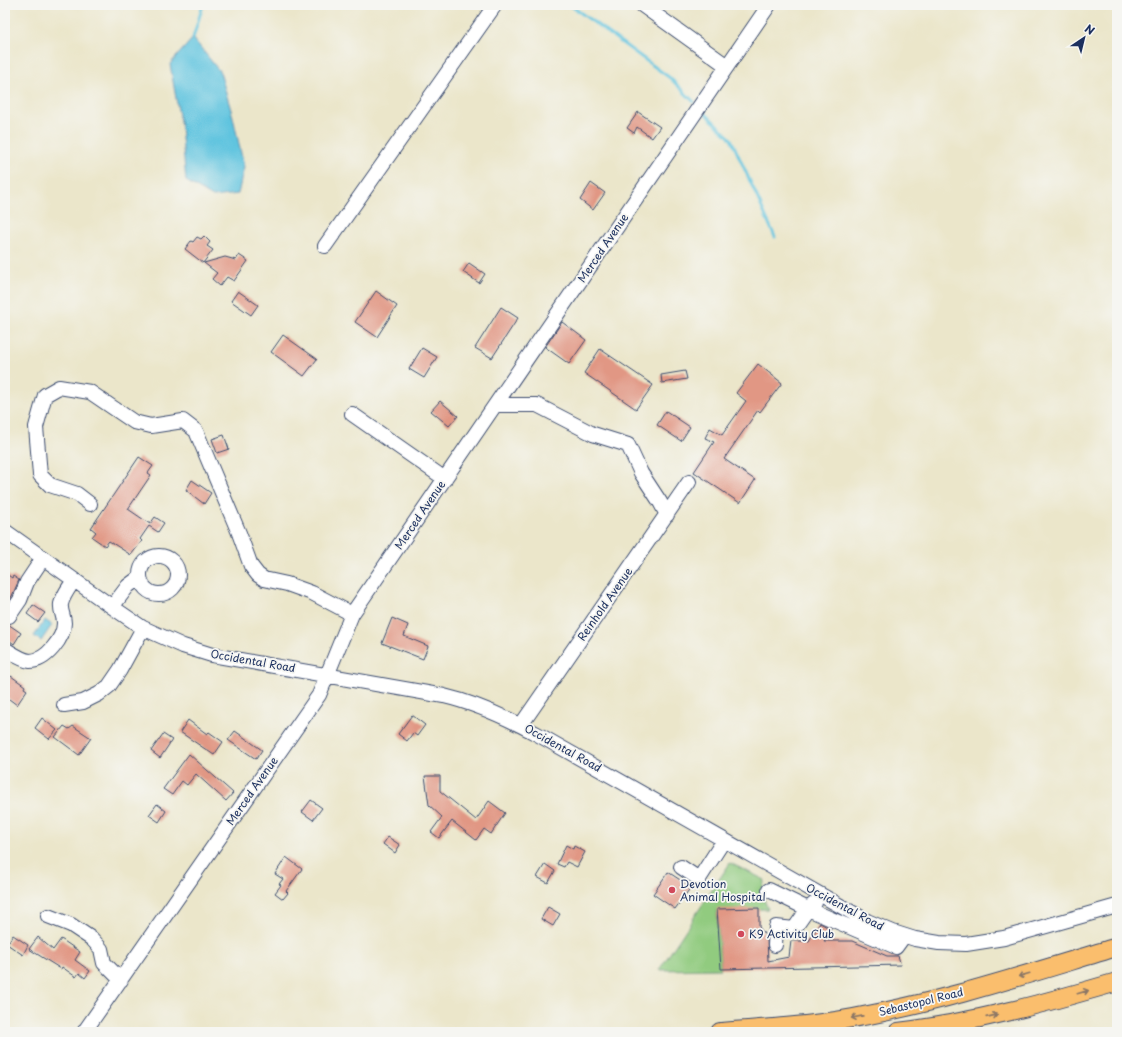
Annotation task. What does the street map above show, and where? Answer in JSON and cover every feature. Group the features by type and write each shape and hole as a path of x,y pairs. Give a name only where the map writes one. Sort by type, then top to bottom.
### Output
{"main road":[{"name":"Sebastopol Road","path":"720,1032 780,1028 830,1022 905,1008 958,994 1117,947"},
{"path":"898,1032 952,1024 989,1016 1048,1002 1117,982"}],"street":[{"path":"325,246 495,5"},
{"path":"642,5 727,66"},
{"name":"Merced Avenue","path":"84,1032 319,695 352,614 769,5"},
{"path":"90,504 77,494 50,485 40,475 36,427 45,396 59,387 90,392 134,422 151,426 182,421 196,431 251,566 258,575 264,579 287,584 312,594 352,614"},
{"path":"495,405 537,405 593,434 628,445 641,473 660,502 666,515"},
{"path":"352,414 445,478"},
{"name":"Reinhold Avenue","path":"522,725 689,482"},
{"name":"Occidental Road","path":"5,531 143,628 183,646 212,655 425,692 460,700 488,709 522,725 867,921 904,936 939,943 979,943 1004,938 1117,906"},
{"path":"5,616 9,616 20,600 27,582 43,558"},
{"path":"112,607 128,586 140,577"},
{"path":"5,649 22,659 29,661 45,656 59,639 62,632 64,622 60,608 61,603 64,595 74,580"},
{"path":"64,705 83,702 99,694 109,686 120,670 143,628"},
{"path":"681,867 700,879 724,840"},
{"path":"769,890 808,909 896,947 904,936"},
{"path":"775,945 776,927 794,929 808,909 822,895"},
{"path":"48,916 71,926 92,939 101,949 104,963 120,980"}],"green space":[{"path":"730,863 765,880 763,895 768,909 717,910 721,969 659,970"}],"water":[{"path":"193,38 220,72 233,117 244,167 238,194 213,197 186,181 181,127 170,64"},
{"path":"45,620 52,625 41,641 34,636"}],"building":[{"path":"638,112 660,127 652,138 637,127 634,133 627,128"},
{"path":"591,183 605,193 593,210 580,200"},
{"path":"204,236 210,242 207,246 213,250 203,263 185,249 191,241 193,242 197,237 201,239"},
{"path":"239,255 248,261 234,281 227,277 220,286 212,279 217,273 204,263 225,257 236,260"},
{"path":"469,263 485,274 479,283 463,272"},
{"path":"238,291 258,305 251,315 231,301"},
{"path":"376,291 397,306 377,337 355,322"},
{"path":"501,307 518,318 492,358 475,348"},
{"path":"562,322 586,340 569,364 545,347"},
{"path":"283,335 317,359 304,376 271,352"},
{"path":"422,348 437,357 424,378 409,369"},
{"path":"600,349 653,385 636,409 584,373"},
{"path":"758,364 782,383 760,412 758,410 724,459 755,480 740,503 694,472 714,442 705,438 710,428 722,435 746,401 736,393"},
{"path":"685,371 687,379 662,383 661,375"},
{"path":"440,401 458,416 449,426 431,411"},
{"path":"666,411 690,427 681,441 657,425"},
{"path":"224,435 229,449 217,453 212,439"},
{"path":"139,457 153,466 148,473 151,475 128,509 150,524 155,517 164,523 158,532 149,526 140,539 142,541 131,555 109,541 105,546 92,537 96,532 91,528"},
{"path":"192,480 211,493 204,504 186,490"},
{"path":"5,573 12,578 13,576 19,580 5,607"},
{"path":"33,605 45,613 38,622 27,614"},
{"path":"392,618 408,625 404,636 428,646 423,659 382,643"},
{"path":"5,624 8,624 21,633 14,644 5,637"},
{"path":"11,676 25,686 24,688 27,690 17,705 5,696 5,684"},
{"path":"412,715 425,725 417,736 413,733 407,741 398,734"},
{"path":"42,718 57,730 49,739 35,728"},
{"path":"188,720 207,734 209,732 223,742 214,755 180,732"},
{"path":"64,726 69,729 73,726 91,738 79,755 55,737"},
{"path":"235,731 262,750 256,759 228,740"},
{"path":"163,734 172,740 160,758 151,751"},
{"path":"189,754 233,793 226,801 196,774 187,785 182,781 172,795 163,789"},
{"path":"425,776 440,776 440,791 476,820 489,801 505,813 491,834 484,829 476,840 452,821 439,838 431,832 442,817 429,805"},
{"path":"311,800 322,808 313,820 302,812"},
{"path":"157,804 166,811 159,822 149,815"},
{"path":"388,837 400,845 395,853 383,844"},
{"path":"566,845 573,849 574,846 585,852 577,867 567,862 564,867 557,864"},
{"path":"286,857 302,869 286,891 288,893 283,899 275,893 281,885 279,884 283,879 275,874"},
{"path":"545,864 555,871 548,883 537,877"},
{"name":"Devotion Animal Hospital","path":"668,872 691,887 675,909 653,894"},
{"path":"548,907 560,914 553,926 541,919"},
{"name":"K9 Activity Club","path":"759,908 759,927 767,938 768,961 789,957 791,941 809,941 820,923 831,929 824,941 852,941 887,956 898,956 901,965 721,969 717,909"},
{"path":"13,935 28,945 23,955 7,944"},
{"path":"38,937 53,950 61,939 80,952 75,960 90,971 85,978 79,973 76,977 62,967 61,969 29,949"}],"waterway":[{"path":"193,38 203,5"},
{"path":"570,5 670,78 694,102"},
{"path":"703,111 731,139 775,237"}],"place":[{"name":"Devotion Animal Hospital","path":"672,890"},
{"name":"K9 Activity Club","path":"741,934"}]}
